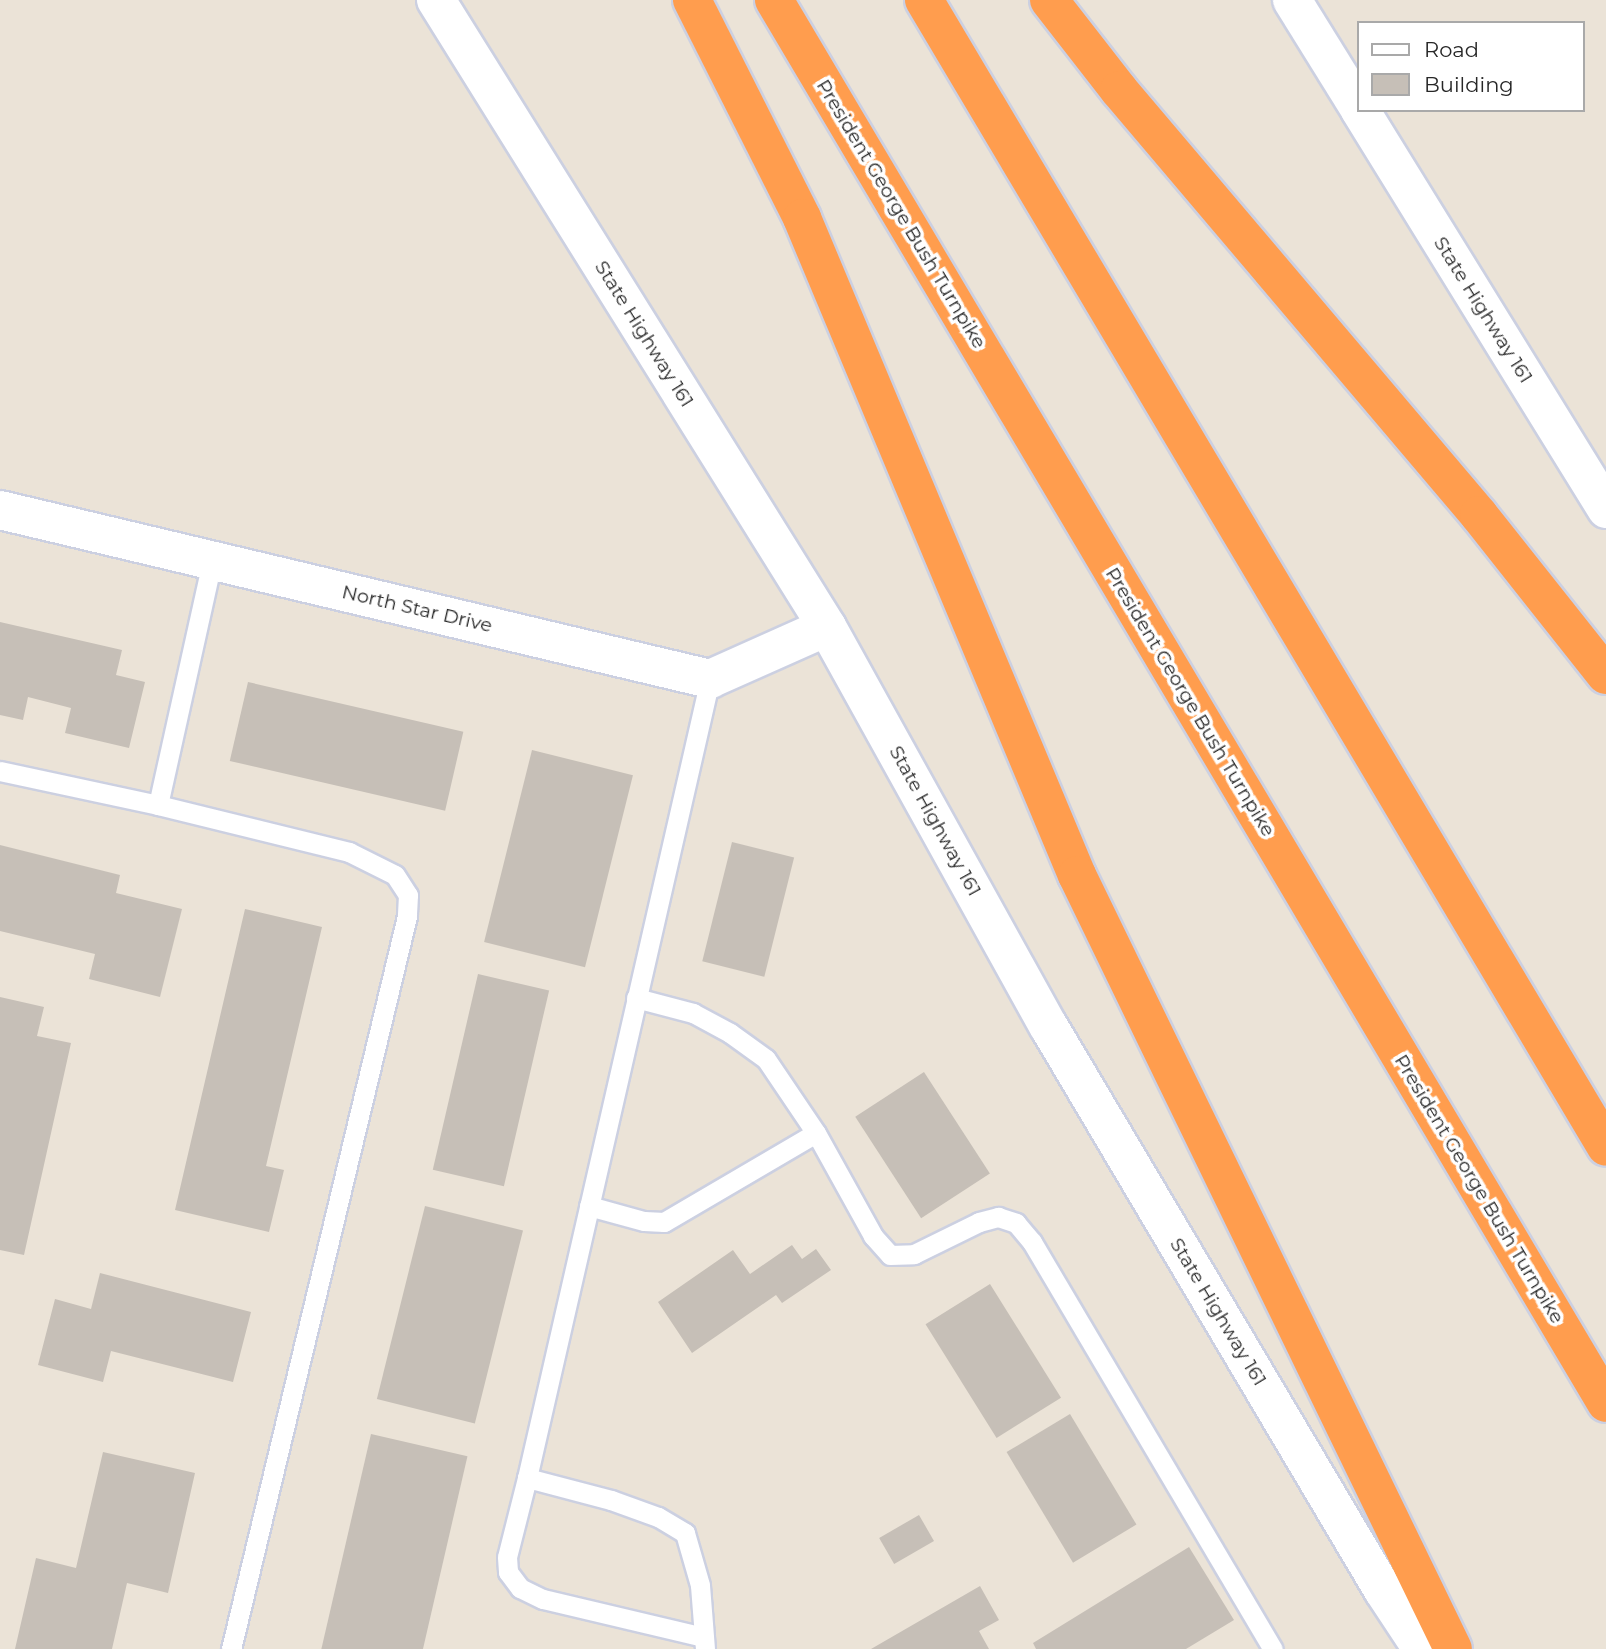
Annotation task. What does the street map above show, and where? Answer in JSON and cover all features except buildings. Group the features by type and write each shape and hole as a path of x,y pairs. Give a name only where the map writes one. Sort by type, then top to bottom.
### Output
{"highway":[{"path":"692,0 802,218 1077,875 1452,1649"},
{"name":"President George Bush Turnpike","path":"774,0 1606,1403"},
{"path":"924,0 1606,1147"},
{"path":"1049,0 1119,90 1479,515 1606,676"}],"main road":[{"name":"State Highway 161","path":"436,0 827,627 1049,1027 1383,1590 1422,1649"},
{"name":"State Highway 161","path":"1293,0 1358,106"},
{"name":"State Highway 161","path":"1362,112 1606,509"},
{"name":"North Star Drive","path":"0,510 710,679"},
{"path":"710,679 827,627"}],"lane":[{"path":"158,805 212,561"},
{"path":"527,1478 611,1500 658,1517 685,1533 700,1585 705,1643 543,1599 520,1588 509,1572 507,1557 710,679"},
{"path":"0,771 158,805 349,852 395,875 408,895 404,930 231,1649"},
{"path":"636,998 693,1013 730,1033 766,1059 816,1133 873,1236 890,1255 914,1254 979,1222 998,1217 1016,1223 1032,1242 1273,1649"},
{"path":"589,1206 644,1221 664,1222 816,1133"}]}
